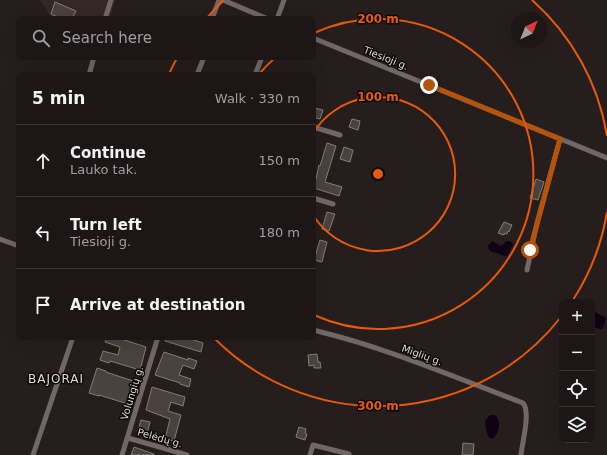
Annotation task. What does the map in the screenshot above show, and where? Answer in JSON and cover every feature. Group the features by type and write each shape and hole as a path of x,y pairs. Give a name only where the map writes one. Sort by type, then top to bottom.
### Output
{"street":[{"path":"107,16 111,0"},
{"path":"213,16 218,0"},
{"path":"223,0 261,16"},
{"path":"278,16 284,0"},
{"name":"Tiesioji g.","path":"316,39 607,158"},
{"path":"91,72 93,60"},
{"path":"198,72 203,60"},
{"path":"256,72 261,60"},
{"path":"316,128 340,135"},
{"path":"526,270 560,139"},
{"path":"316,199 333,204"},
{"path":"0,240 16,245"},
{"name":"Miglių g.","path":"316,331 335,335 402,357 523,403 526,407 527,416 521,455"},
{"path":"32,455 72,340"},
{"name":"Volungių g.","path":"122,455 157,340"},
{"name":"Pelėdų g.","path":"128,438 187,455"},
{"path":"310,455 313,445 349,454"}],"shaded area":[{"path":"40,0 116,0 110,16 51,16"},
{"path":"492,241 501,246 507,241 512,242 513,245 508,256 504,256 489,250 488,246"},
{"path":"595,312 606,318 602,329 596,328"},
{"path":"490,415 495,415 499,424 497,433 493,439 489,438 486,430 485,421"}],"building":[{"path":"55,2 76,11 74,16 55,16 51,14"},
{"path":"316,108 323,110 320,119 316,118"},
{"path":"352,119 360,121 358,130 349,127"},
{"path":"327,143 336,146 325,182 342,187 339,196 316,189 316,179 319,165 320,166"},
{"path":"344,147 353,150 350,162 340,159"},
{"path":"536,179 544,182 538,200 530,198"},
{"path":"327,212 335,214 329,231 322,229"},
{"path":"504,222 512,225 509,232 508,231 507,234 505,233 504,235 498,233"},
{"path":"320,240 327,242 322,262 316,260 316,253"},
{"path":"106,340 124,340 146,347 140,370 110,361 109,363 100,360 103,351 118,355 120,347 105,342"},
{"path":"194,340 203,343 201,352 165,341"},
{"path":"164,352 188,360 188,358 197,361 194,369 183,365 179,375 191,379 189,387 155,375"},
{"path":"317,354 318,362 320,362 321,368 314,368 314,365 309,366 308,355"},
{"path":"97,368 136,382 128,404 89,393"},
{"path":"152,387 185,397 183,406 171,402 168,411 181,415 174,441 165,439 170,419 146,410"},
{"path":"141,420 150,422 147,434 138,431"},
{"path":"299,427 306,429 305,433 307,434 305,440 296,437"},
{"path":"463,443 474,444 473,455 462,455"},
{"path":"134,447 154,454 154,455 131,455"}],"district":[{"name":"BAJORAI","path":"56,379"}],"route":[{"path":"429,85 560,139 530,250"}]}
